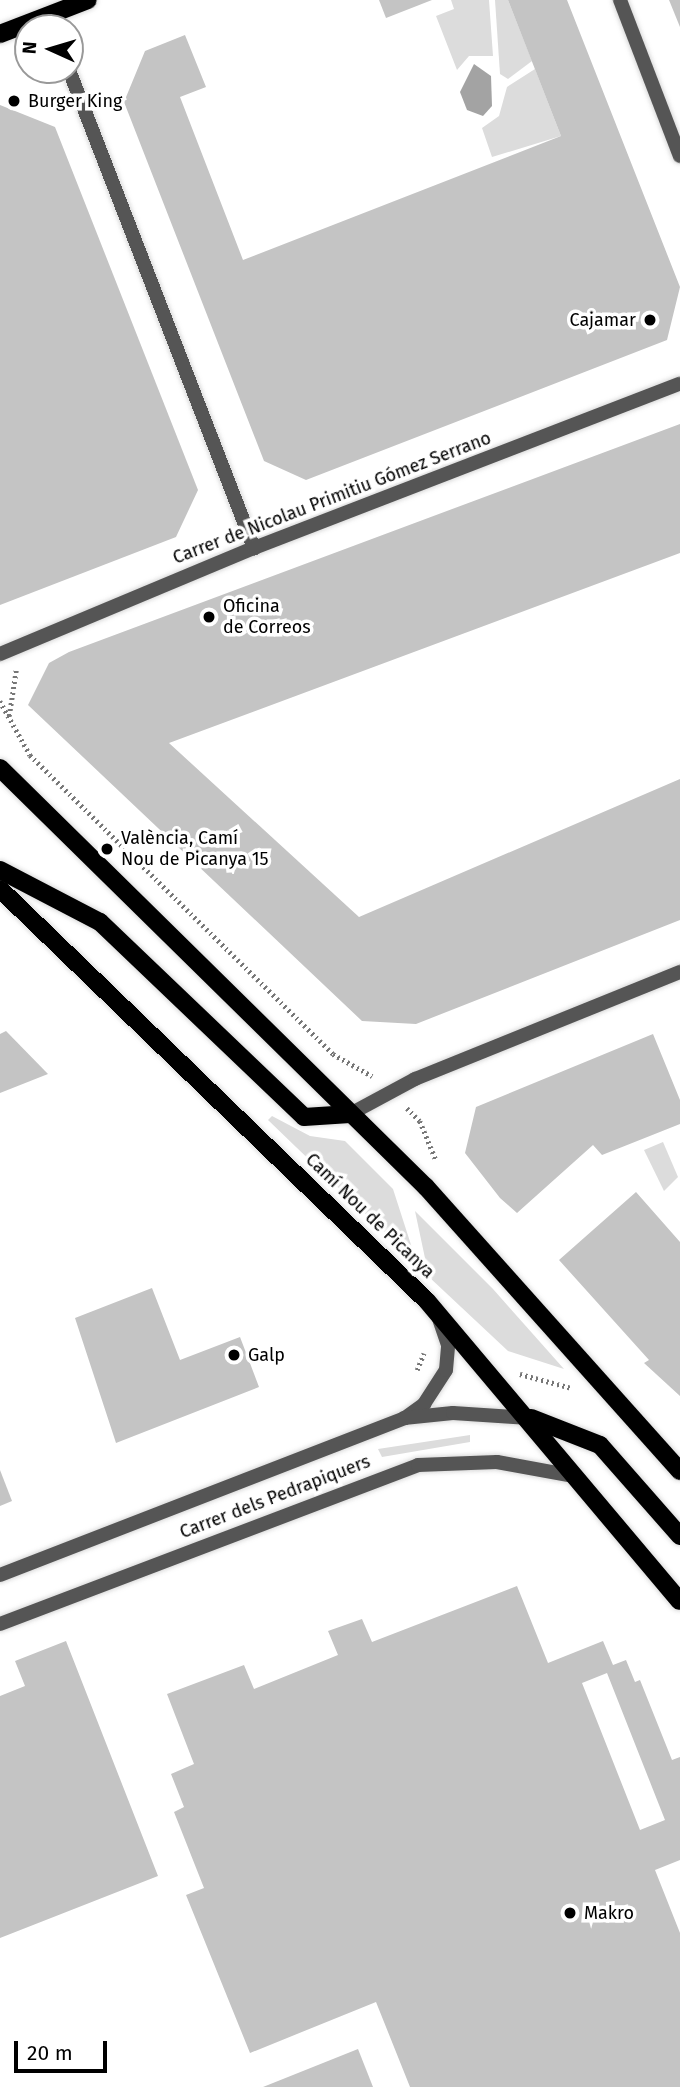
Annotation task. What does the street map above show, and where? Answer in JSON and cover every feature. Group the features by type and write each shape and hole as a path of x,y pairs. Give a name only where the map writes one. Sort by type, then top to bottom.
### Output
{"main road":[{"path":"63,14 88,0"},
{"path":"0,768 426,1187 680,1471"},
{"path":"0,870 100,922 304,1117 350,1114"},
{"name":"Camí Nou de Picanya","path":"0,889 438,1315 531,1418 573,1476 680,1601"},
{"path":"531,1418 600,1446 680,1536"}],"street":[{"path":"620,0 680,156"},
{"path":"74,84 254,548"},
{"name":"Carrer de Nicolau Primitiu Gómez Serrano","path":"0,654 254,548 680,384"},
{"path":"350,1114 415,1079 680,972"},
{"name":"Carrer dels Pedrapiquers","path":"404,1419 424,1404 446,1370 447,1345 438,1315"},
{"name":"Carrer dels Pedrapiquers","path":"0,1575 404,1419 453,1413 531,1418"},
{"name":"Carrer dels Pedrapiquers","path":"0,1624 418,1465 497,1462 573,1476"}],"path":[{"path":"15,738 9,695 29,642"},
{"path":"0,701 15,738 333,1054 372,1076"},
{"path":"397,1100 420,1121 441,1166"}],"shaded area":[{"path":"451,0 489,0 493,56 469,56 457,70 436,16 454,9"},
{"path":"495,0 508,0 532,61 508,79 500,74"},
{"path":"474,64 491,76 492,106 483,116 467,110 460,92"},
{"path":"535,69 561,136 492,157 482,128 499,116 507,87"},
{"path":"272,1116 310,1136 345,1141 393,1189 413,1251 408,1255 268,1120"},
{"path":"663,1142 678,1177 664,1191 644,1150"},
{"path":"415,1211 493,1289 564,1369 508,1351 429,1277"},
{"path":"470,1435 470,1442 382,1457 378,1449"}],"building":[{"path":"379,0 432,0 386,18"},
{"path":"508,0 567,0 680,287 667,340 306,480 264,461 124,102 145,51 185,35 206,87 180,97 243,260 561,136"},
{"path":"669,0 680,0 680,27"},
{"path":"0,105 55,127 198,490 176,537 0,605"},
{"path":"680,424 680,553 169,743 359,917 680,779 680,920 416,1024 362,1021 28,705 49,663 69,652"},
{"path":"6,1031 48,1074 0,1093 0,1034"},
{"path":"653,1034 680,1100 680,1124 602,1155 593,1145 517,1213 500,1198 465,1153 476,1107"},
{"path":"636,1192 680,1242 680,1396 644,1363 649,1360 559,1260"},
{"path":"152,1288 180,1360 240,1337 259,1387 116,1443 75,1318"},
{"path":"0,1470 12,1501 0,1506"},
{"path":"517,1586 548,1663 603,1641 613,1665 626,1660 635,1682 640,1680 672,1760 680,1757 680,1860 655,1870 680,1933 680,2087 410,2087 376,2002 250,2053 186,1895 204,1888 174,1812 184,1807 171,1774 194,1764 167,1694 244,1665 254,1689 338,1655 328,1631 362,1619 372,1642","holes":["607,1673 665,1820 640,1830 582,1683"]},
{"path":"66,1641 158,1876 0,1938 0,1696 25,1686 15,1661"},
{"path":"358,2049 373,2087 263,2087"}],"place":[{"name":"Burger King","path":"14,101"},
{"name":"Cajamar","path":"650,320"},
{"name":"Oficina de Correos","path":"209,617"},
{"name":"València, Camí Nou de Picanya 15","path":"107,849"},
{"name":"Galp","path":"234,1355"},
{"name":"Makro","path":"570,1913"}]}
